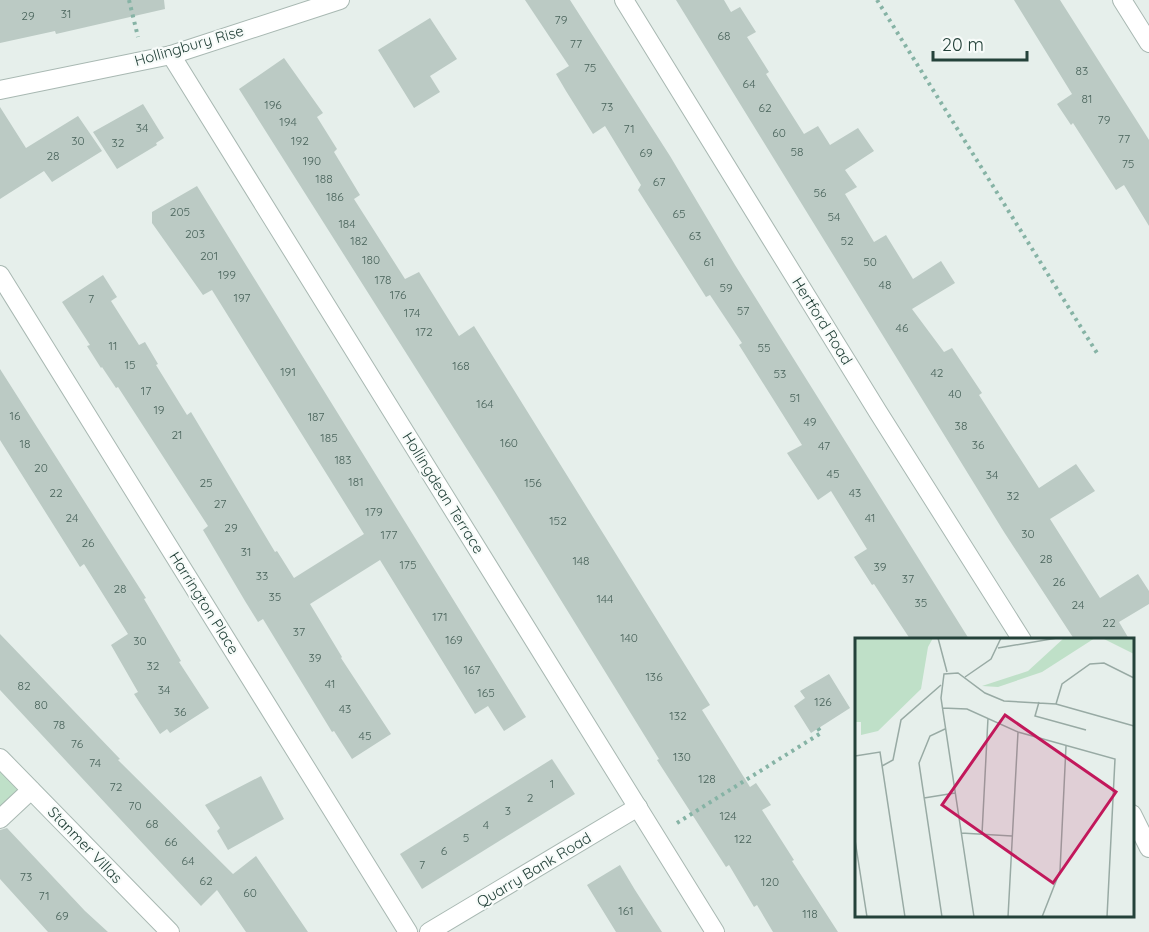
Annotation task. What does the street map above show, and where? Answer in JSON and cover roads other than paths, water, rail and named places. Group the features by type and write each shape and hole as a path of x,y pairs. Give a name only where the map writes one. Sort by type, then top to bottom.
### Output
{"street":[{"name":"Hollingbury Rise","path":"0,90 171,55 340,0"},
{"name":"Hertford Road","path":"624,0 878,412 1021,638"},
{"path":"1122,0 1149,43"},
{"name":"Hollingdean Terrace","path":"171,55 715,932"},
{"name":"Harrington Place","path":"0,275 408,932"},
{"name":"Stanmer Villas","path":"0,758 170,932"},
{"path":"0,819 31,790"},
{"name":"Quarry Bank Road","path":"429,932 638,807"},
{"path":"1134,818 1149,848"}]}
